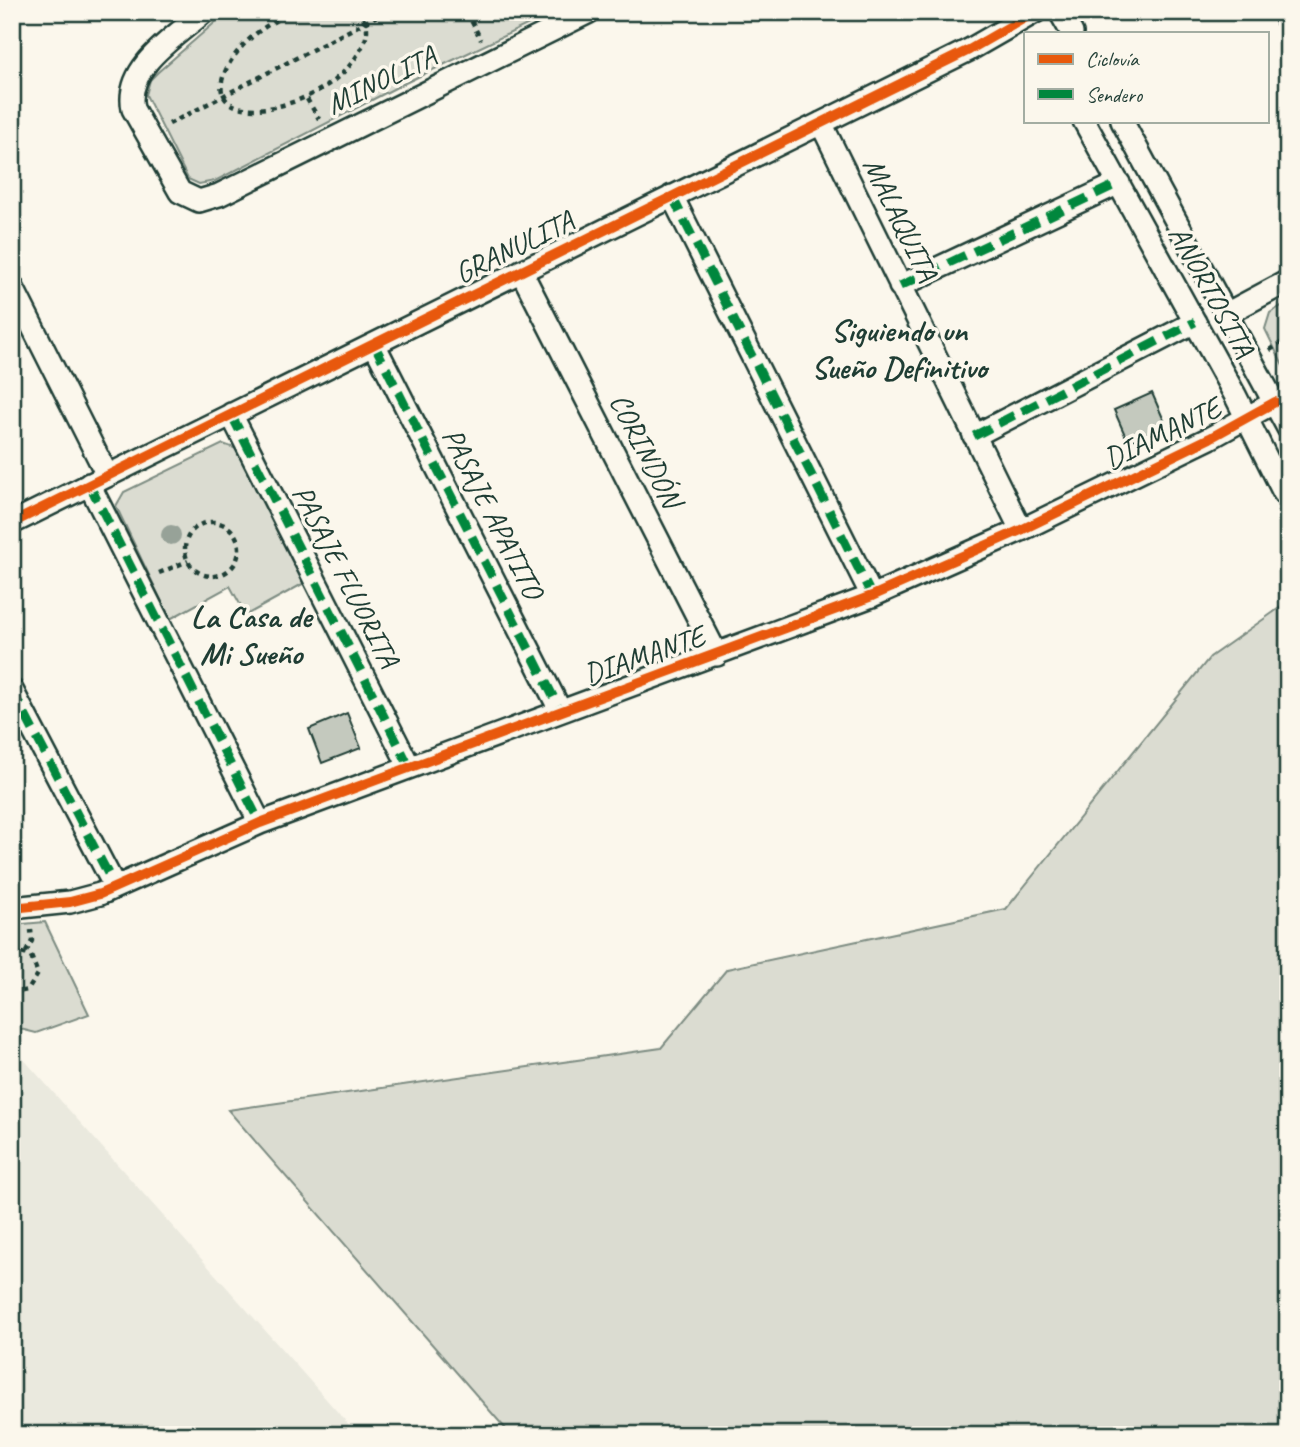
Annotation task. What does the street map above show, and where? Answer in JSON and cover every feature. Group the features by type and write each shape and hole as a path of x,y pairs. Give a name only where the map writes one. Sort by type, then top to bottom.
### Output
{"street":[{"path":"148,135 133,109 130,96 137,76 166,45 204,12"},
{"name":"MINOLITA","path":"148,135 180,192 199,201 219,195 589,12"},
{"path":"1060,12 1071,32"},
{"path":"1283,12 1288,21"},
{"name":"GRANULITA","path":"12,523 1029,19"},
{"name":"ANORTOSITA","path":"1085,122 1247,418 1284,493"},
{"name":"ANORTOSITA","path":"1123,122 1288,428"},
{"name":"MALAQUITA","path":"821,123 1021,530"},
{"path":"900,286 1119,183"},
{"path":"672,197 872,596"},
{"name":"CORINDÓN","path":"521,271 717,655"},
{"path":"1228,313 1288,281"},
{"path":"12,286 98,480 260,823"},
{"path":"974,436 1195,322"},
{"name":"PASAJE APATITO","path":"374,344 560,710"},
{"name":"DIAMANTE","path":"12,908 70,902 100,894 260,823 872,596 1021,530 1275,402"},
{"name":"PASAJE FLUORITA","path":"231,414 409,766"},
{"path":"12,690 115,887"}],"path":[{"path":"276,12 281,18"},
{"path":"295,12 250,39 234,57 223,76 224,95 233,103 254,110 276,109 307,99 337,79 356,58 365,40 366,22"},
{"path":"355,12 366,22"},
{"path":"148,135 385,12"},
{"path":"467,12 491,59"},
{"path":"1270,350 1281,343 1288,346"},
{"path":"216,522 233,532 239,543 238,556 227,572 208,576 191,566 185,555 186,541 197,526 216,522"},
{"path":"12,950 31,956 38,974 28,990 12,993"}],"shaded area":[{"path":"227,12 554,12 399,86 215,181 199,184 188,179 146,95 150,80"},
{"path":"1288,302 1288,376 1265,329 1270,313"},
{"path":"223,444 237,449 308,581 246,615 230,586 170,619 116,506 124,492"},
{"path":"1288,602 1288,1435 511,1435 228,1110 661,1048 727,969 1006,909 1210,657"},
{"path":"45,922 89,1014 36,1033 12,1027 12,925"},
{"path":"12,1046 358,1435 12,1435"}],"building":[{"path":"1152,393 1166,425 1128,442 1114,410"},
{"path":"347,713 361,748 322,763 309,729"}],"marked path":[{"path":"900,286 1119,183"},
{"path":"672,196 872,596"},
{"path":"974,436 1195,322"},
{"path":"374,344 560,710"},
{"path":"231,414 409,766"},
{"path":"89,484 260,823"},
{"path":"12,690 115,887"}],"cycle path":[{"path":"12,523 969,50 1035,12"},
{"path":"12,908 70,902 100,894 260,823 872,596 1021,530 1210,438 1275,402"}],"district":[{"name":"Siguiendo un Sueño Definitivo","path":"899,348"},
{"name":"La Casa de Mi Sueño","path":"251,634"}]}
